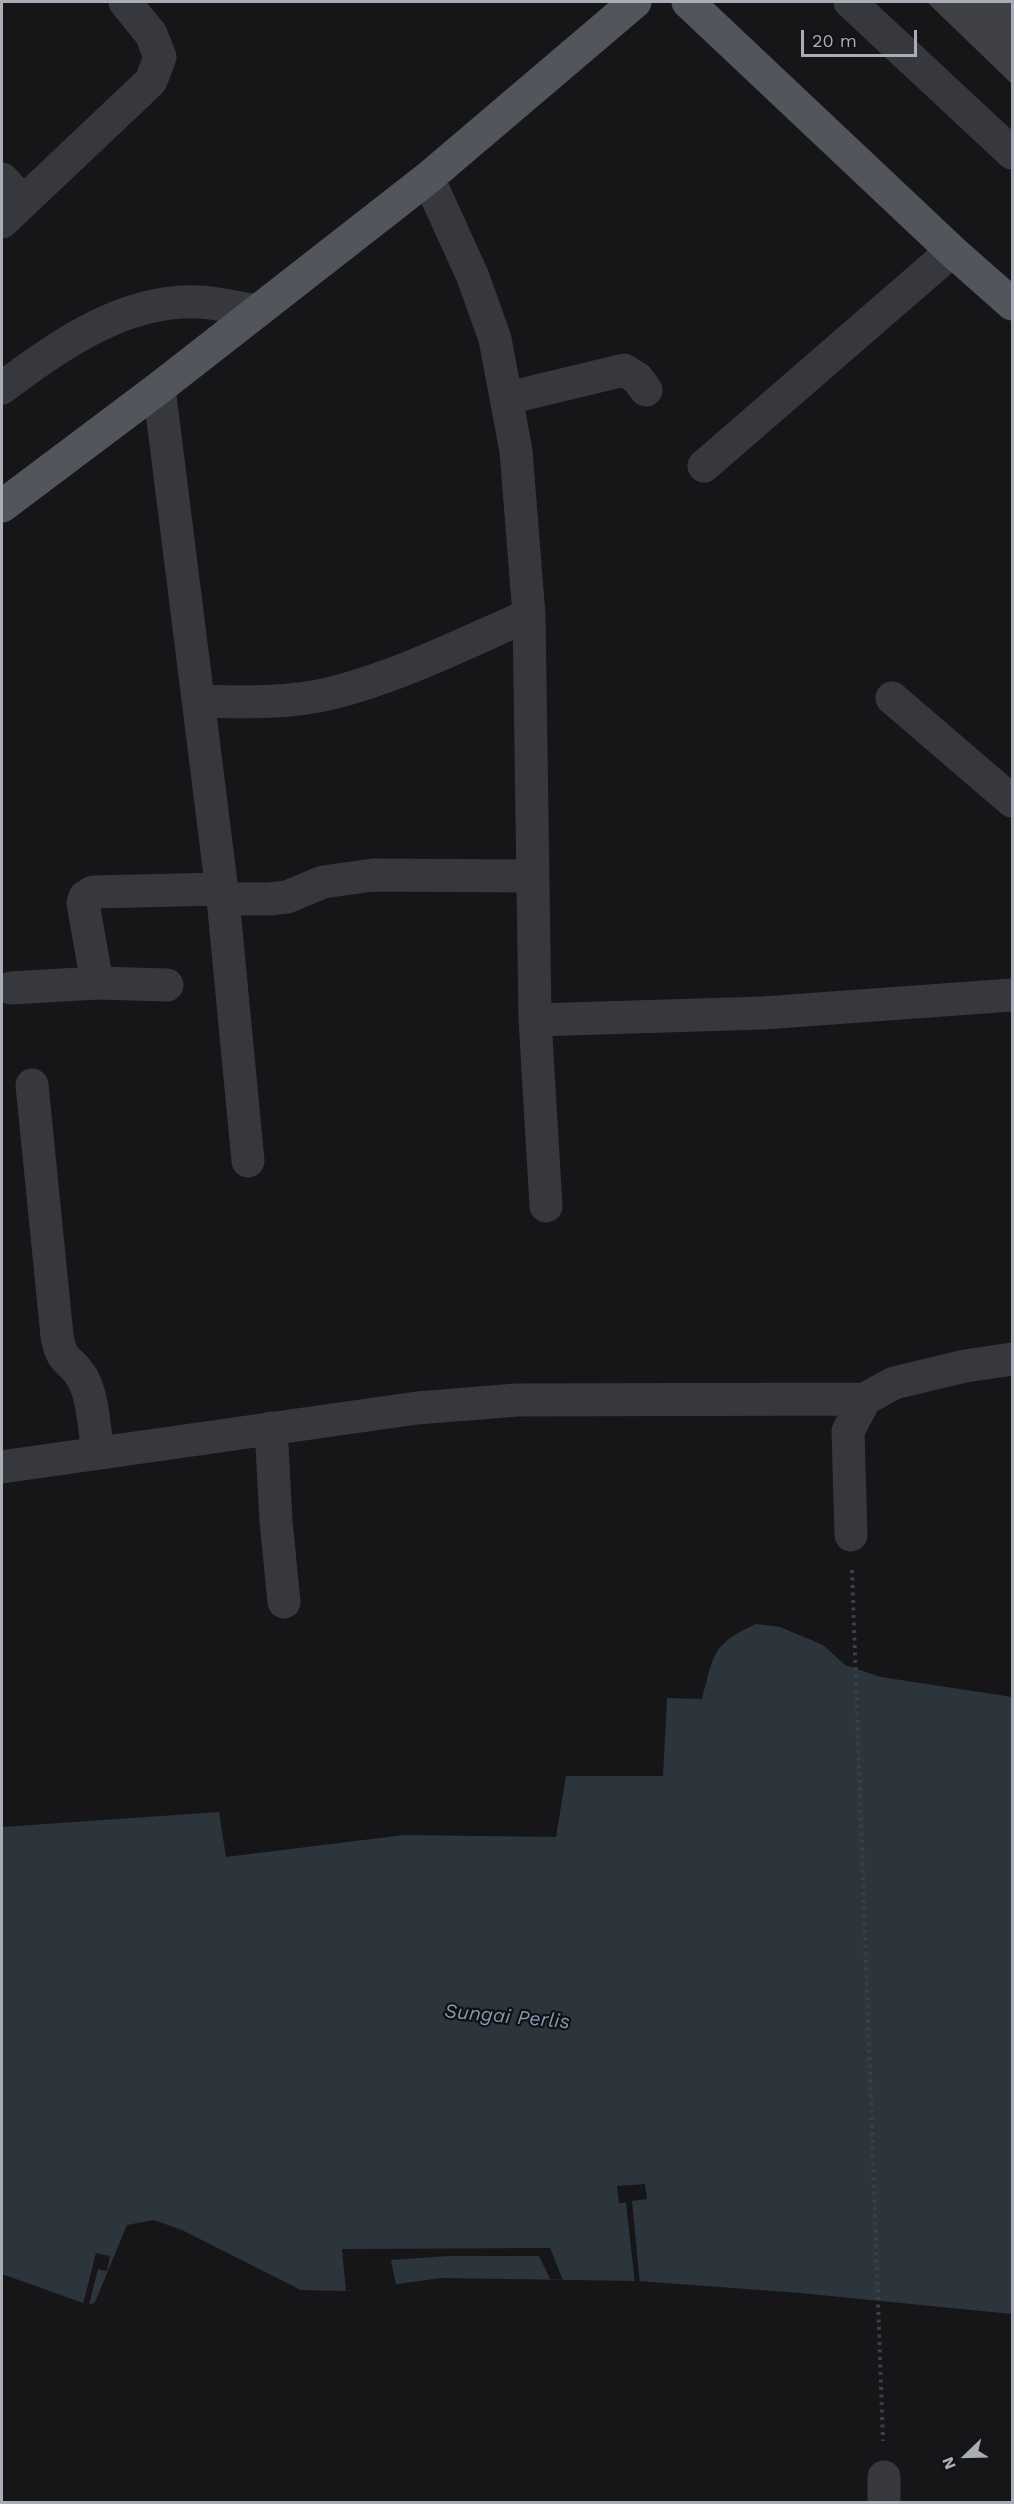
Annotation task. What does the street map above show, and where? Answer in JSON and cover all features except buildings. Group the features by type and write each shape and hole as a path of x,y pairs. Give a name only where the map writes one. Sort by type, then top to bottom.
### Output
{"main road":[{"path":"2,506 428,178 635,2"},
{"path":"688,2 952,251 1010,295"}],"street":[{"path":"9,201 151,81 160,57 151,34 125,2"},
{"path":"850,2 1012,153"},
{"path":"428,178 473,277 495,339 508,398 516,451 529,615 534,1020 546,1206"},
{"path":"704,466 952,251"},
{"path":"2,388 94,328 132,312 168,303 199,302 258,311"},
{"path":"508,398 624,370 637,378 646,390"},
{"path":"159,387 222,894 248,1161"},
{"path":"199,701 257,702 330,693 374,680 529,615"},
{"path":"892,698 1012,801"},
{"path":"97,983 83,903 85,897 93,892 222,894 269,900 287,897 323,882 373,875 532,876"},
{"path":"11,988 97,983 168,985"},
{"path":"534,1020 763,1013 1012,995"},
{"path":"32,1084 57,1336 63,1358 83,1379 89,1396 98,1453"},
{"path":"2,1467 417,1408 517,1400 865,1399 894,1383 965,1366 1012,1359"},
{"path":"851,1535 848,1431 865,1399"},
{"path":"271,1428 276,1521 284,1602"}],"path":[{"path":"851,1535 884,2490"}],"water":[{"name":"Sungai Perlis","path":"756,1624 780,1627 823,1645 845,1665 881,1677 1012,1697 1012,2314 800,2293 639,2281 441,2278 346,2291 301,2290 182,2230 154,2220 127,2225 95,2302 89,2305 2,2274 2,1827 219,1812 226,1857 404,1835 556,1837 566,1776 663,1776 667,1698 702,1699 712,1661 722,1645 741,1631"}],"pier":[{"path":"645,2184 647,2199 632,2201 640,2284 635,2284 626,2203 619,2203 617,2186"},
{"path":"550,2248 563,2280 550,2279 539,2256 448,2256 391,2260 396,2285 346,2291 342,2249"},
{"path":"96,2253 110,2256 107,2271 98,2269 89,2305 83,2304"}]}
